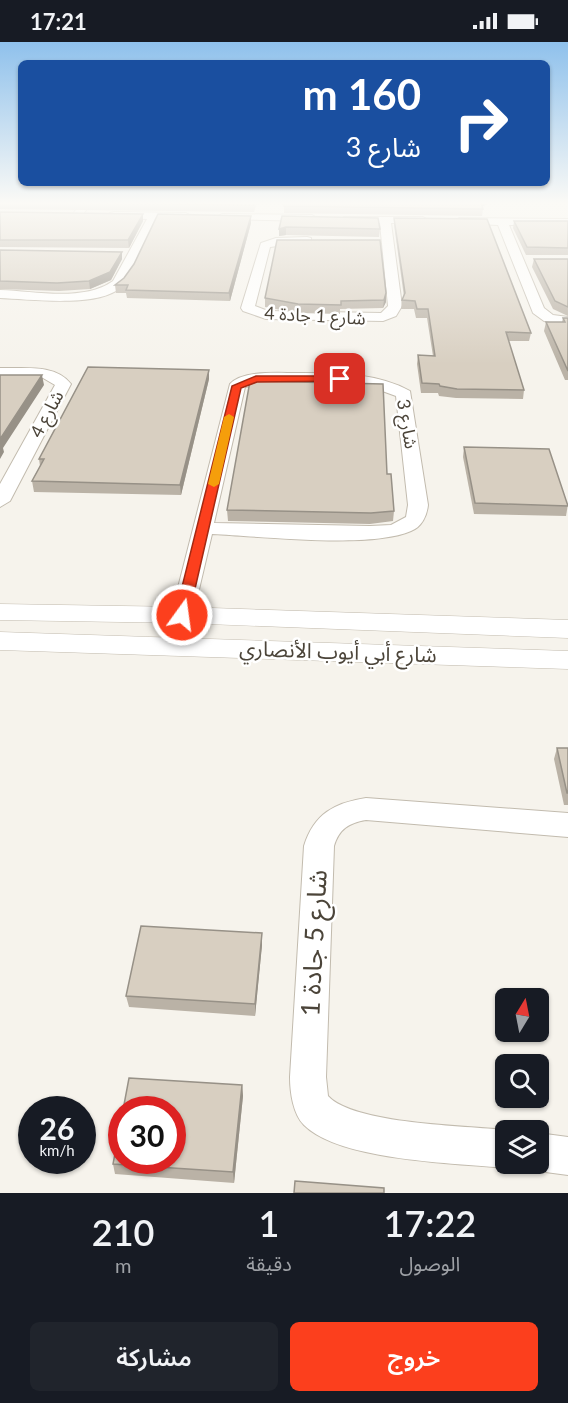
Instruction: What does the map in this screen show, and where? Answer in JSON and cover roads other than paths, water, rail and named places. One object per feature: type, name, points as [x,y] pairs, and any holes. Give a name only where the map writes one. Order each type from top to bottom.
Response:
[{"type":"street","points":[[0,294],[90,295],[106,292],[116,286],[127,257]]},
{"type":"street","name":"شارع 1 جادة 4","points":[[261,257],[248,308],[266,315],[364,319],[387,316],[394,309],[395,302],[384,257]]},
{"type":"street","points":[[522,257],[540,313],[549,318],[568,321]]},
{"type":"street","name":"شارع 4","points":[[0,373],[48,375],[59,379],[63,384],[0,501]]},
{"type":"street","name":"شارع 3","points":[[182,615],[203,528],[238,384],[264,379],[360,379],[388,384],[404,394],[418,505],[416,519],[404,528],[384,532],[203,528]]},
{"type":"street","name":"شارع أبي أيوب الأنصاري","points":[[0,612],[182,615],[568,629]]},
{"type":"street","points":[[421,624],[435,628],[445,641],[441,650],[428,654]]},
{"type":"street","points":[[504,628],[489,633],[487,645],[495,653],[514,658]]},
{"type":"street","name":"شارع أبي أيوب الأنصاري","points":[[0,641],[568,660]]},
{"type":"street","name":"شارع 5 جادة 1","points":[[495,1148],[360,1133],[326,1120],[315,1110],[309,1093],[308,1077],[319,846],[322,835],[333,819],[342,813],[366,809],[568,825]]},
{"type":"street","points":[[549,1153],[568,1156]]}]
